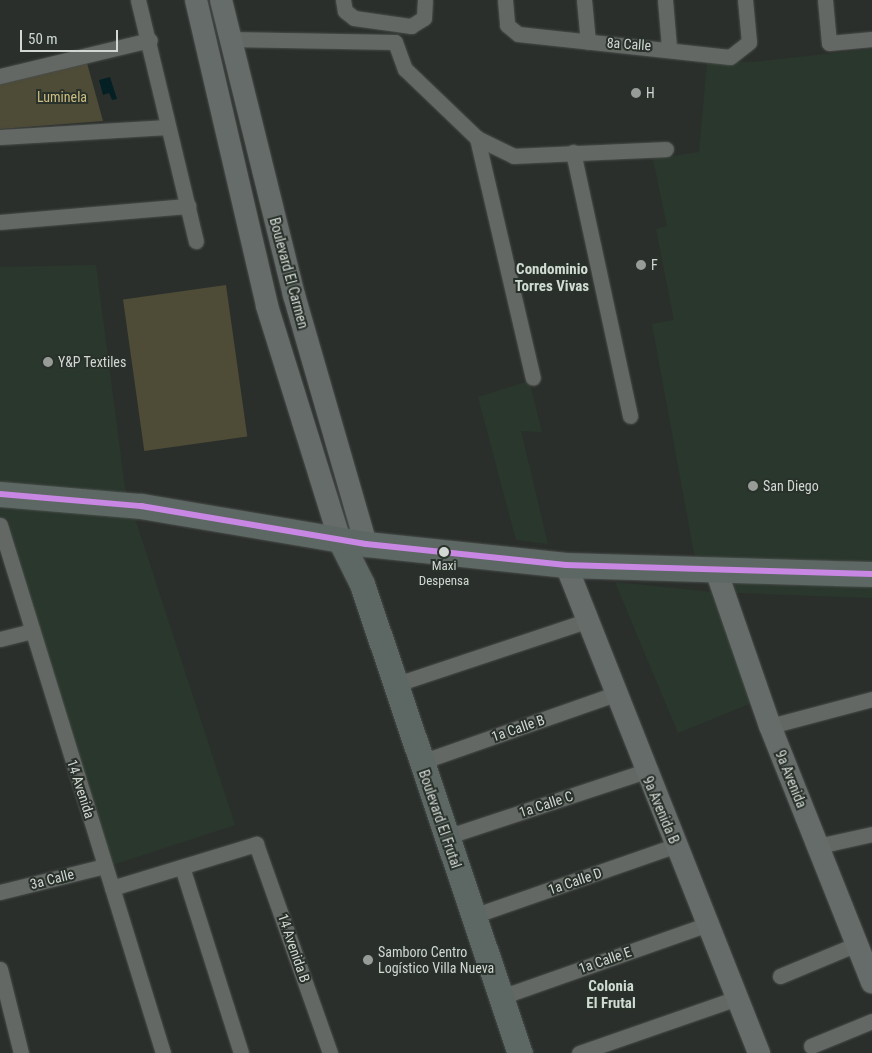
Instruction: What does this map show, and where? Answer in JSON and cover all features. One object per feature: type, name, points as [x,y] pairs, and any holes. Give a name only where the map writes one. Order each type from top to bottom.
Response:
[{"type":"main road","name":"Boulevard El Carmen","points":[[196,0],[267,306],[340,540]]},
{"type":"main road","name":"Boulevard El Carmen","points":[[221,0],[228,39],[294,295],[366,544]]},
{"type":"main road","points":[[0,494],[196,513],[366,544],[566,565],[717,573],[872,574]]},
{"type":"main road","name":"Boulevard El Frutal","points":[[340,540],[362,584],[394,685],[520,1053]]},
{"type":"main road","name":"Boulevard El Frutal","points":[[362,584],[366,544]]},
{"type":"main road","name":"9a Avenida B","points":[[566,565],[645,771],[759,1053]]},
{"type":"main road","name":"9a Avenida","points":[[717,573],[770,726],[866,963]]},
{"type":"street","points":[[138,0],[150,40],[168,127],[196,241]]},
{"type":"street","name":"8a Calle","points":[[505,0],[507,25],[518,34],[588,42],[670,47],[730,57],[749,42],[745,0]]},
{"type":"street","points":[[584,0],[588,42]]},
{"type":"street","points":[[665,0],[670,47]]},
{"type":"street","points":[[825,0],[829,43],[872,39]]},
{"type":"street","points":[[344,4],[354,18],[411,26],[422,22],[426,5]]},
{"type":"street","points":[[228,39],[395,42],[405,69],[477,138],[514,156],[666,149]]},
{"type":"street","points":[[0,76],[150,40]]},
{"type":"street","points":[[0,137],[168,127]]},
{"type":"street","points":[[477,138],[533,378]]},
{"type":"street","points":[[573,152],[630,416]]},
{"type":"street","points":[[0,222],[188,206]]},
{"type":"street","name":"14 Avenida","points":[[0,525],[31,631],[163,1053]]},
{"type":"street","points":[[394,685],[586,621]]},
{"type":"street","points":[[0,639],[31,631]]},
{"type":"street","name":"1a Calle B","points":[[421,762],[615,694]]},
{"type":"street","points":[[770,726],[872,700]]},
{"type":"street","name":"1a Calle C","points":[[446,837],[645,771]]},
{"type":"street","points":[[818,846],[872,834]]},
{"type":"street","name":"14 Avenida B","points":[[182,867],[256,844],[330,1053]]},
{"type":"street","name":"1a Calle D","points":[[473,916],[676,846]]},
{"type":"street","name":"3a Calle","points":[[0,892],[105,866]]},
{"type":"street","points":[[112,888],[182,867],[241,1053]]},
{"type":"street","name":"1a Calle E","points":[[501,997],[708,924]]},
{"type":"street","points":[[780,976],[866,963]]},
{"type":"street","points":[[0,969],[21,1053]]},
{"type":"street","points":[[579,1053],[737,998]]},
{"type":"street","points":[[811,1046],[872,1021]]},
{"type":"shaded area","points":[[872,49],[872,598],[712,592],[754,702],[678,733],[615,582],[711,592],[694,553],[652,324],[674,320],[656,229],[667,226],[653,159],[699,152],[707,62],[753,62]]},
{"type":"shaded area","points":[[96,265],[125,488],[235,825],[106,867],[8,519],[0,519],[0,267]]},
{"type":"shaded area","points":[[529,381],[542,432],[521,431],[548,544],[516,540],[478,397]]},
{"type":"green space","name":"Luminela","points":[[87,63],[103,121],[0,129],[0,84]]},
{"type":"green space","points":[[226,285],[247,437],[144,451],[123,299]]},
{"type":"water","points":[[110,77],[117,99],[112,100],[109,93],[103,95],[99,80]]},
{"type":"transit line","points":[[0,494],[141,506],[366,544],[566,565],[872,574]]},
{"type":"place","name":"H","points":[[636,93]]},
{"type":"place","name":"F","points":[[641,265]]},
{"type":"place","name":"Y&P Textiles","points":[[48,362]]},
{"type":"place","name":"San Diego","points":[[753,486]]},
{"type":"place","name":"Maxi Despensa","points":[[444,552]]},
{"type":"place","name":"Samboro Centro Logístico Villa Nueva","points":[[368,960]]},
{"type":"district","name":"Condominio Torres Vivas","points":[[552,278]]},
{"type":"district","name":"Colonia El Frutal","points":[[611,994]]}]
